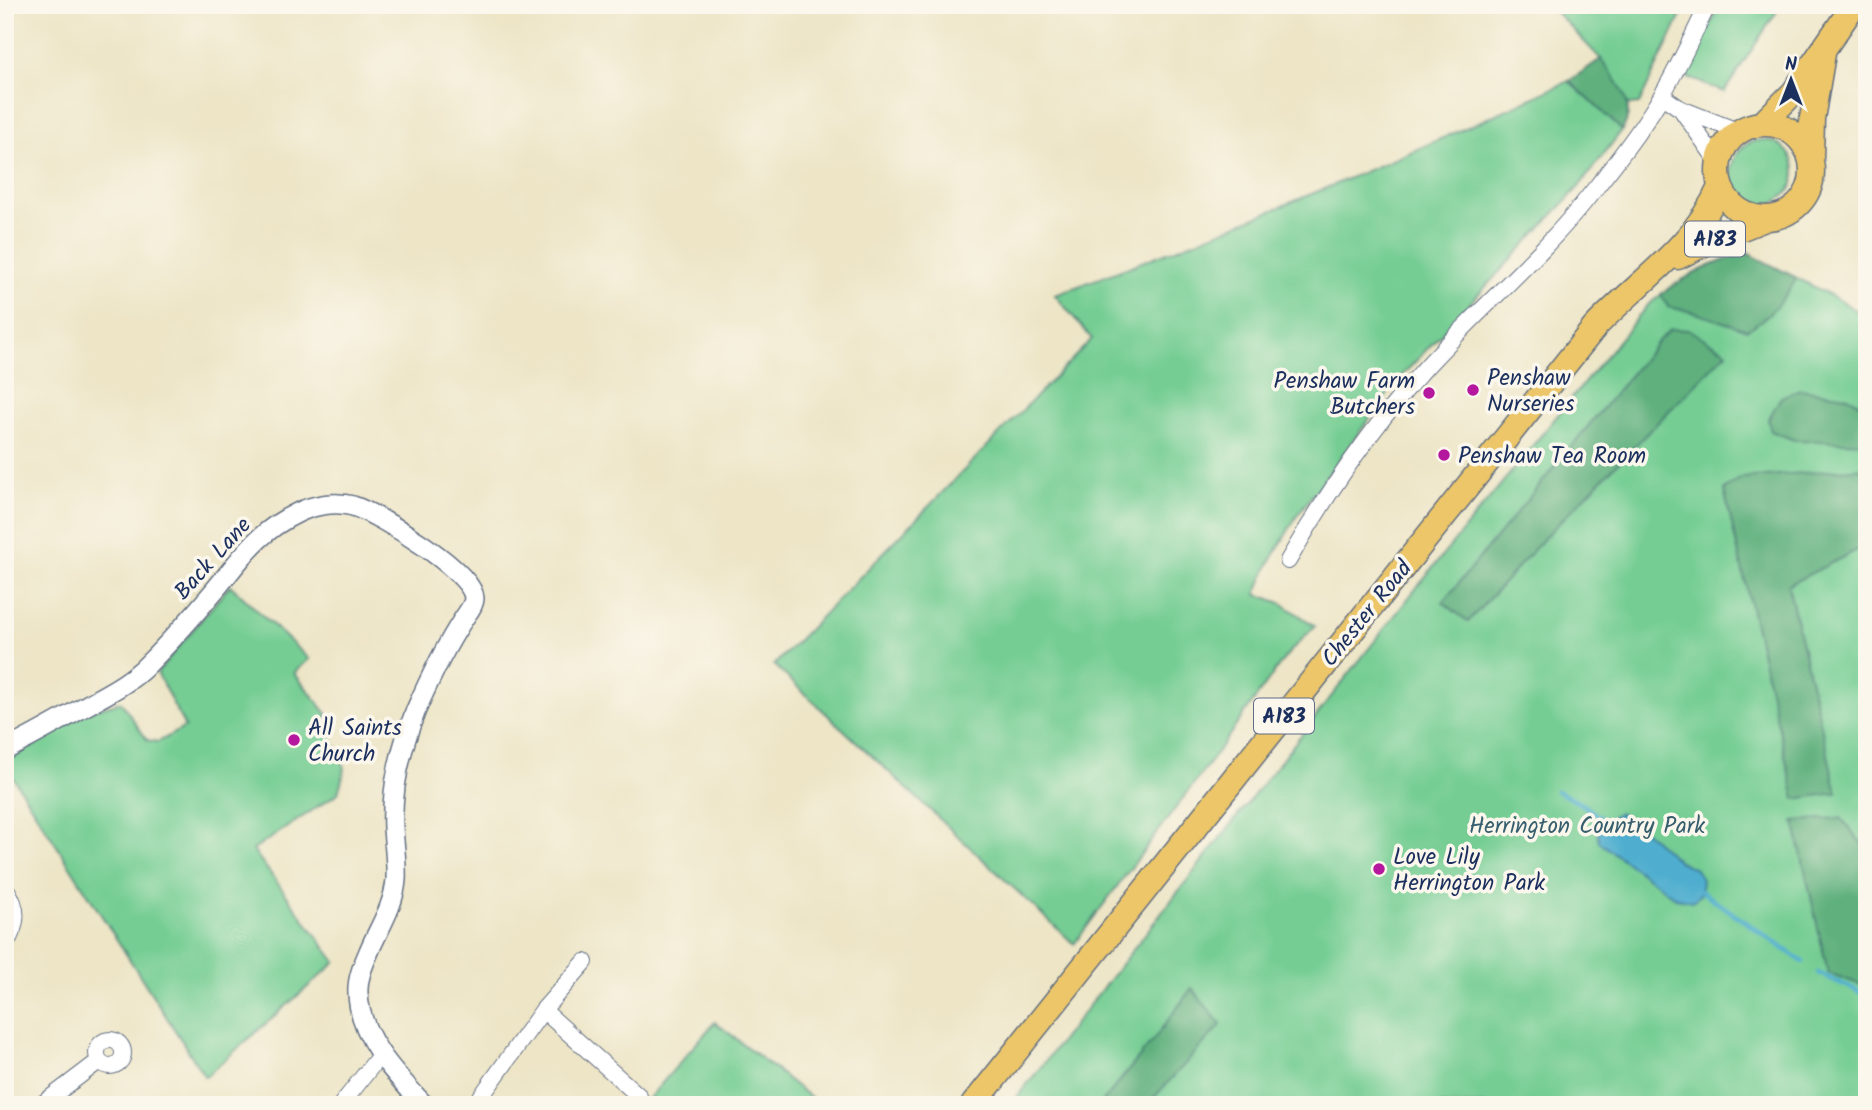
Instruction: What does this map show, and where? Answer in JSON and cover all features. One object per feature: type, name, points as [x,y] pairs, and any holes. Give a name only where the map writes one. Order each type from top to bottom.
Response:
[{"type":"main road","points":[[1824,50],[1812,119],[1812,181],[1801,201],[1789,212],[1767,218],[1756,218],[1735,208],[1720,187],[1718,162],[1724,146],[1737,131],[1763,123],[1794,92],[1853,5]]},
{"type":"main road","points":[[1763,123],[1788,129],[1803,142],[1811,159]]},
{"type":"main road","name":"Chester Road","points":[[973,1105],[1595,327],[1634,288],[1665,263],[1703,220],[1720,187]]},
{"type":"main road","name":"Chester Road","points":[[1665,263],[1767,218]]},
{"type":"street","points":[[1288,561],[1361,445],[1426,367],[1593,192],[1662,96],[1708,5]]},
{"type":"street","points":[[1662,96],[1681,109],[1737,131]]},
{"type":"street","points":[[1681,109],[1718,162]]},
{"type":"street","name":"Back Lane","points":[[5,750],[72,714],[146,667],[215,590],[248,547],[271,528],[296,513],[313,506],[352,506],[377,517],[434,552],[468,583],[474,597],[472,606],[446,645],[432,674],[405,739],[396,772],[393,796],[396,862],[393,900],[360,974],[358,993],[362,1017],[381,1054]]},
{"type":"street","points":[[5,887],[15,902],[15,929],[5,945]]},
{"type":"street","points":[[475,1105],[543,1010],[585,962]]},
{"type":"street","points":[[543,1010],[639,1096]]},
{"type":"street","points":[[341,1105],[381,1054],[424,1105]]},
{"type":"street","points":[[41,1105],[99,1061]]},
{"type":"green space","points":[[1549,5],[1686,5],[1639,104],[1629,105],[1601,59]]},
{"type":"green space","points":[[1720,5],[1781,5],[1724,92],[1684,76]]},
{"type":"green space","points":[[1601,59],[1619,84],[1627,102],[1627,120],[1622,130],[1569,81]]},
{"type":"green space","points":[[1569,81],[1622,130],[1578,188],[1400,378],[1296,517],[1268,566],[1256,594],[1281,603],[1315,626],[1286,656],[1074,944],[774,665],[1092,339],[1055,295],[1314,193]]},
{"type":"green space","points":[[1763,140],[1781,146],[1789,154],[1795,172],[1789,190],[1781,198],[1763,204],[1745,198],[1737,190],[1731,172],[1737,154],[1745,146]]},
{"type":"green space","name":"Herrington Country Park","points":[[1747,253],[1834,297],[1867,317],[1867,1105],[1011,1105],[1425,577],[1648,305],[1694,273]]},
{"type":"green space","points":[[1747,253],[1797,278],[1775,307],[1755,325],[1747,330],[1693,312],[1668,307],[1661,294],[1681,280],[1724,260]]},
{"type":"green space","points":[[1671,329],[1689,330],[1727,352],[1549,533],[1468,622],[1443,602],[1659,340]]},
{"type":"green space","points":[[1800,389],[1846,396],[1867,407],[1867,443],[1794,440],[1771,431],[1768,420],[1781,397]]},
{"type":"green space","points":[[1864,468],[1867,470],[1867,545],[1788,585],[1837,793],[1795,799],[1724,490],[1741,478]]},
{"type":"green space","points":[[230,585],[309,659],[294,673],[328,715],[324,719],[345,769],[338,793],[253,850],[336,962],[205,1077],[5,762],[88,711],[121,702],[147,740],[158,742],[185,727],[157,673]]},
{"type":"green space","points":[[1841,818],[1867,850],[1867,987],[1828,973],[1794,821]]},
{"type":"green space","points":[[1192,988],[1221,1025],[1147,1105],[1100,1105],[1151,1043]]},
{"type":"green space","points":[[715,1022],[820,1105],[643,1105]]},
{"type":"water","points":[[1619,813],[1636,823],[1678,861],[1696,869],[1702,880],[1700,895],[1693,901],[1676,898],[1599,842],[1598,824]]},
{"type":"waterway","points":[[1557,791],[1585,806],[1603,820]]},
{"type":"waterway","points":[[1701,891],[1803,962]]},
{"type":"waterway","points":[[1818,973],[1867,995]]},
{"type":"place","name":"Penshaw Nurseries","points":[[1473,390]]},
{"type":"place","name":"Penshaw Farm Butchers","points":[[1429,393]]},
{"type":"place","name":"Penshaw Tea Room","points":[[1444,455]]},
{"type":"place","name":"All Saints Church","points":[[294,740]]},
{"type":"place","name":"Love Lily Herrington Park","points":[[1379,869]]}]
